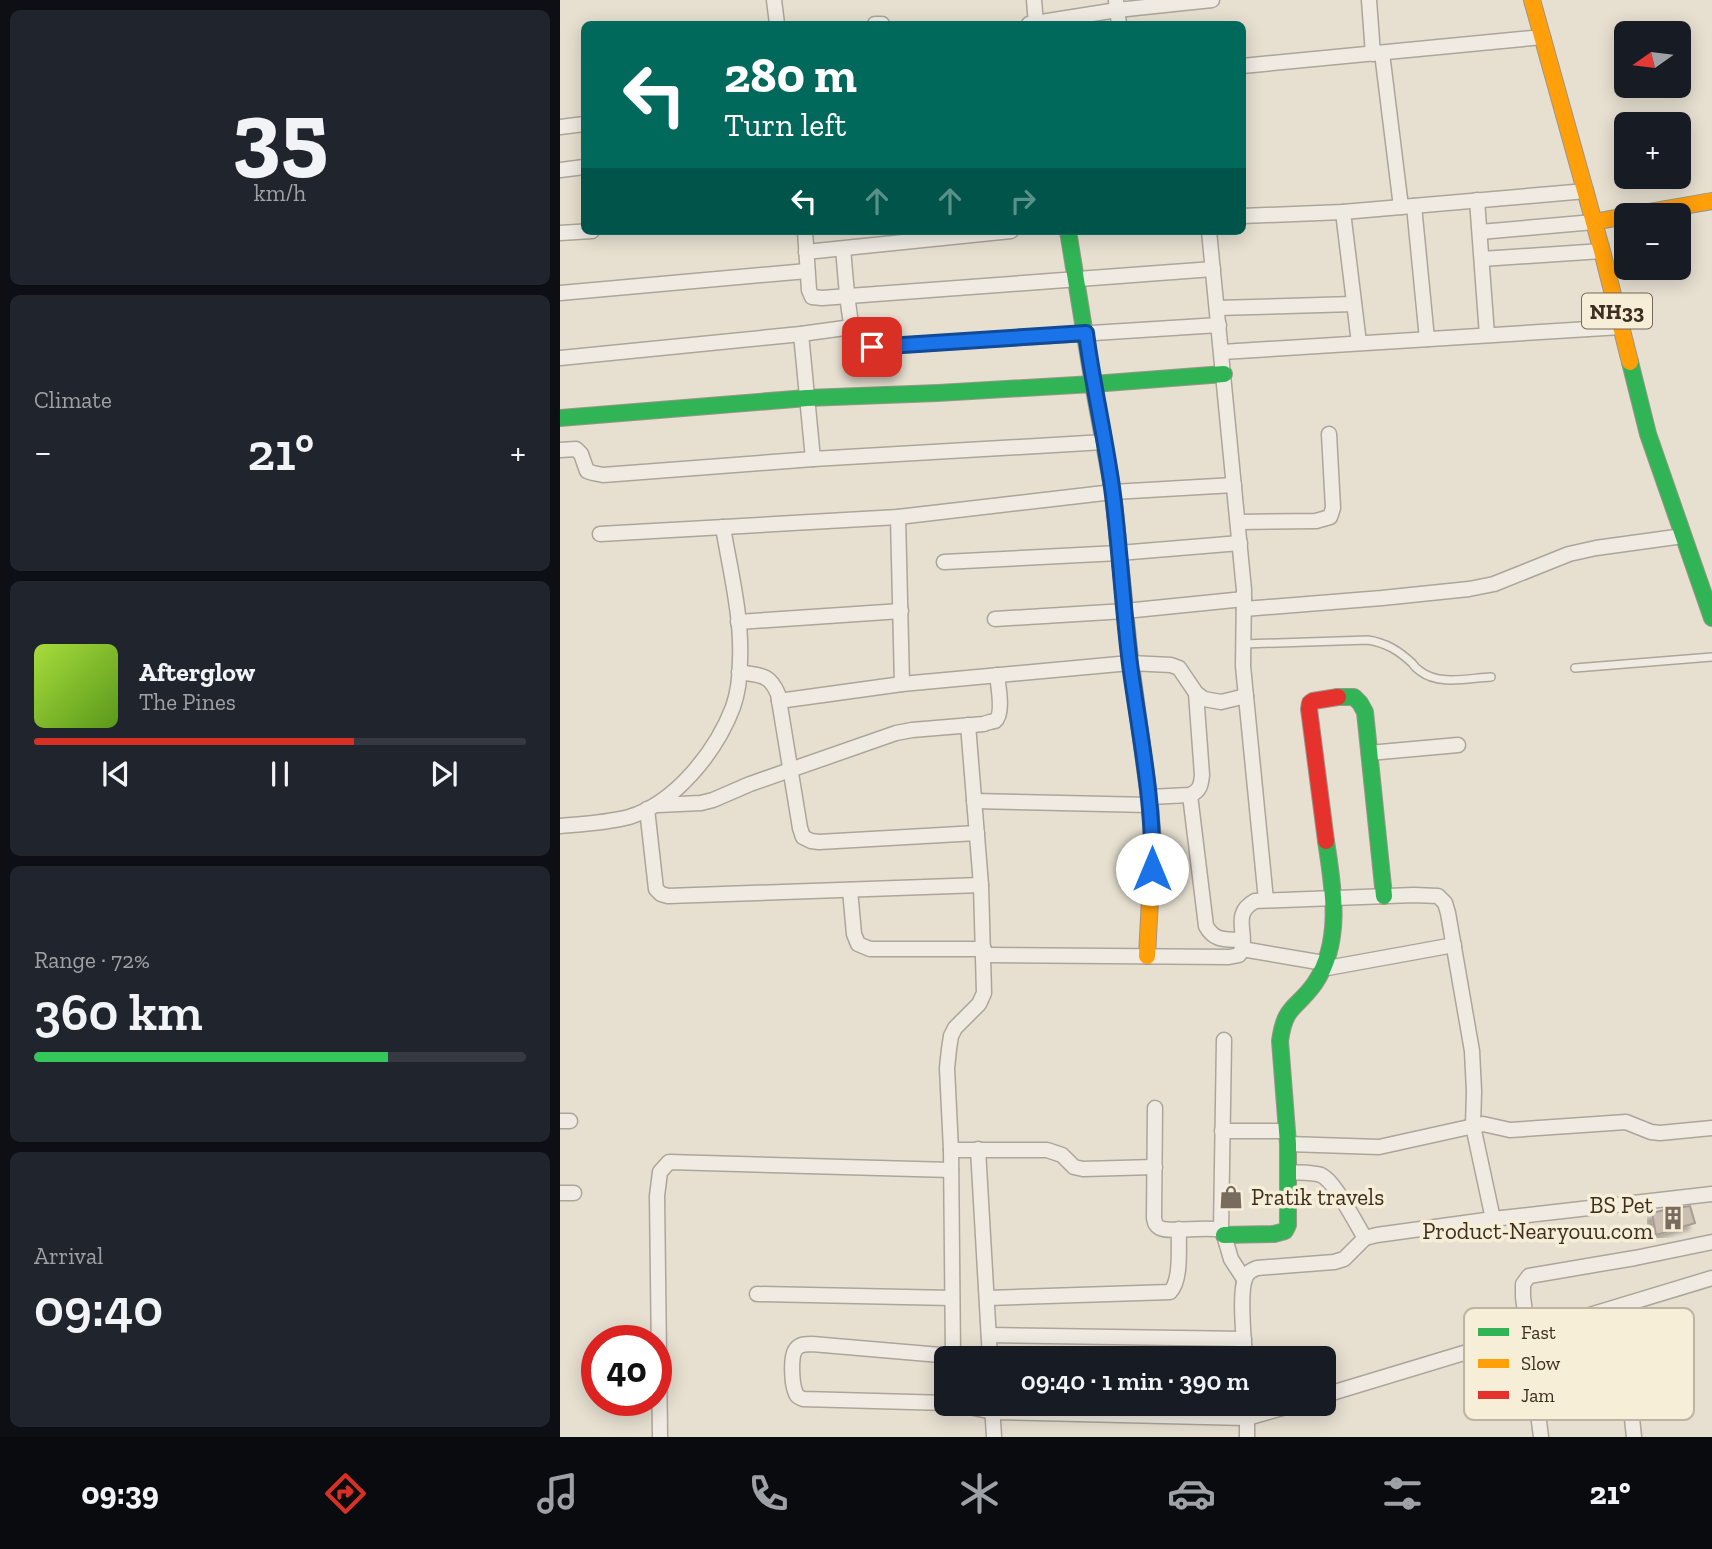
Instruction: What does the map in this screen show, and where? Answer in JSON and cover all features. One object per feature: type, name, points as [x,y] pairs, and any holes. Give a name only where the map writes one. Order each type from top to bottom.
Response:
[{"type":"main road","name":"NH33","points":[[1532,0],[1586,191],[1648,434],[1712,618]]},
{"type":"main road","points":[[1691,205],[1712,201]]},
{"type":"main road","points":[[1594,222],[1614,218]]},
{"type":"main road","points":[[1070,235],[1113,492],[1130,663],[1149,801],[1153,842],[1147,956]]},
{"type":"main road","points":[[560,418],[807,398],[938,393],[1224,374]]},
{"type":"main road","points":[[1222,1232],[1274,1234],[1285,1231],[1288,1225],[1288,1138],[1281,1026],[1286,1012],[1311,988],[1323,966],[1334,922],[1334,898],[1309,709],[1313,701],[1354,697],[1365,712],[1384,896]]},
{"type":"street","points":[[774,0],[777,21]]},
{"type":"street","points":[[1034,0],[1034,21]]},
{"type":"street","points":[[1053,21],[1212,0]]},
{"type":"street","points":[[1369,0],[1407,207],[1427,338]]},
{"type":"street","points":[[1246,66],[1544,37]]},
{"type":"street","points":[[560,127],[581,124]]},
{"type":"street","points":[[560,170],[581,167]]},
{"type":"street","points":[[1246,216],[1343,212],[1586,191]]},
{"type":"street","points":[[1477,200],[1487,335]]},
{"type":"street","points":[[1343,212],[1359,343]]},
{"type":"street","points":[[1479,232],[1594,222]]},
{"type":"street","points":[[560,233],[581,232]]},
{"type":"street","points":[[805,235],[809,290],[813,297],[822,298],[1213,269]]},
{"type":"street","points":[[806,252],[971,235]]},
{"type":"street","points":[[1209,235],[1240,543],[1246,696],[1266,900]]},
{"type":"street","points":[[843,248],[855,338],[861,344],[872,347],[1219,325]]},
{"type":"street","points":[[1482,259],[1602,251]]},
{"type":"street","points":[[560,293],[807,271]]},
{"type":"street","points":[[1217,308],[1354,304]]},
{"type":"street","points":[[560,358],[852,327]]},
{"type":"street","points":[[1222,352],[1621,327]]},
{"type":"street","points":[[801,334],[813,459]]},
{"type":"street","points":[[1238,522],[1316,521],[1330,517],[1334,508],[1329,434]]},
{"type":"street","points":[[560,450],[576,449],[581,454],[587,471],[603,475],[813,459],[1104,442]]},
{"type":"street","points":[[600,534],[898,516],[1113,492],[1234,485]]},
{"type":"street","points":[[898,516],[902,684]]},
{"type":"street","points":[[560,826],[598,823],[631,816],[652,807],[679,787],[718,738],[733,707],[740,658],[738,622],[723,527]]},
{"type":"street","points":[[995,619],[1469,589],[1494,584],[1569,554],[1684,536]]},
{"type":"street","points":[[944,562],[1119,553],[1240,543]]},
{"type":"street","points":[[738,622],[901,611]]},
{"type":"street","points":[[779,701],[902,684],[1130,663],[1180,668],[1196,693],[1212,702],[1246,696]]},
{"type":"street","points":[[739,672],[766,677],[774,683],[803,837],[820,842],[977,833]]},
{"type":"street","points":[[652,807],[713,800],[790,769],[896,733],[994,721],[999,715],[1000,707],[997,675]]},
{"type":"street","points":[[974,801],[1149,801],[1196,793],[1201,786],[1202,775],[1196,693]]},
{"type":"street","points":[[953,1346],[951,1150],[947,1068],[951,1036],[955,1028],[979,1004],[984,993],[981,885],[968,725]]},
{"type":"street","points":[[1369,752],[1458,745]]},
{"type":"street","points":[[1190,795],[1206,926],[1211,934],[1323,966],[1454,946]]},
{"type":"street","points":[[652,807],[654,878],[656,889],[668,896],[981,885]]},
{"type":"street","points":[[850,890],[854,934],[858,944],[870,949],[1229,957],[1239,955],[1242,944],[1242,912],[1255,901],[1438,896],[1445,903],[1448,913],[1472,1051],[1473,1126],[1493,1219]]},
{"type":"street","points":[[1224,1040],[1222,1232],[1228,1252],[1244,1279],[1244,1346]]},
{"type":"street","points":[[1155,1108],[1156,1224],[1160,1228],[1213,1228],[1222,1232]]},
{"type":"street","points":[[1222,1131],[1380,1147],[1483,1124],[1510,1130],[1626,1122],[1660,1133],[1712,1128]]},
{"type":"street","points":[[978,1149],[989,1346]]},
{"type":"street","points":[[951,1150],[1047,1150],[1062,1156],[1074,1167],[1083,1169],[1155,1167]]},
{"type":"street","points":[[660,1437],[657,1196],[660,1172],[668,1162],[951,1170]]},
{"type":"street","points":[[1288,1172],[1325,1177],[1365,1238]]},
{"type":"street","points":[[1244,1279],[1249,1272],[1257,1268],[1345,1259],[1365,1238],[1493,1219],[1712,1194]]},
{"type":"street","points":[[988,1298],[1170,1292],[1175,1287],[1177,1278],[1179,1229]]},
{"type":"street","points":[[1524,1308],[1522,1284],[1529,1276],[1712,1242]]},
{"type":"street","points":[[1617,1308],[1712,1278]]},
{"type":"street","points":[[757,1294],[952,1298]]},
{"type":"street","points":[[989,1335],[1244,1339]]},
{"type":"street","points":[[934,1355],[804,1344],[797,1348],[792,1357],[794,1388],[797,1396],[803,1399],[934,1403]]},
{"type":"street","points":[[1336,1392],[1464,1354]]},
{"type":"street","points":[[992,1416],[993,1437]]},
{"type":"street","points":[[1247,1416],[1247,1437]]},
{"type":"lane","points":[[1243,644],[1368,640],[1394,648],[1420,672],[1432,677],[1445,680],[1491,677]]},
{"type":"lane","points":[[1575,668],[1712,657]]},
{"type":"building","name":"BS Pet Product-Nearyouu.com","points":[[1690,1206],[1695,1223],[1656,1235],[1652,1213]]},
{"type":"traffic: fast","points":[[1069,235],[1113,492],[1129,650]]},
{"type":"traffic: fast","points":[[1630,362],[1648,434],[1712,618]]},
{"type":"traffic: fast","points":[[560,418],[807,398],[938,393],[1224,374]]},
{"type":"traffic: fast","points":[[1338,697],[1354,697],[1365,712],[1384,896]]},
{"type":"traffic: fast","points":[[1224,1235],[1274,1234],[1285,1231],[1288,1225],[1288,1144],[1280,1041],[1285,1020],[1315,983],[1330,950],[1334,914],[1326,841]]},
{"type":"traffic: slow","points":[[1532,0],[1630,362]]},
{"type":"traffic: slow","points":[[1691,205],[1712,201]]},
{"type":"traffic: slow","points":[[1594,222],[1614,218]]},
{"type":"traffic: slow","points":[[1129,650],[1153,842],[1147,956]]},
{"type":"traffic: jam","points":[[1326,841],[1309,709],[1313,701],[1338,697]]},
{"type":"place","name":"Pratik travels","points":[[1231,1197]]},
{"type":"place","name":"BS Pet Product-Nearyouu.com","points":[[1673,1218]]},
{"type":"route","points":[[872,347],[1086,333],[1113,492],[1130,663],[1150,805],[1152,869]]}]
